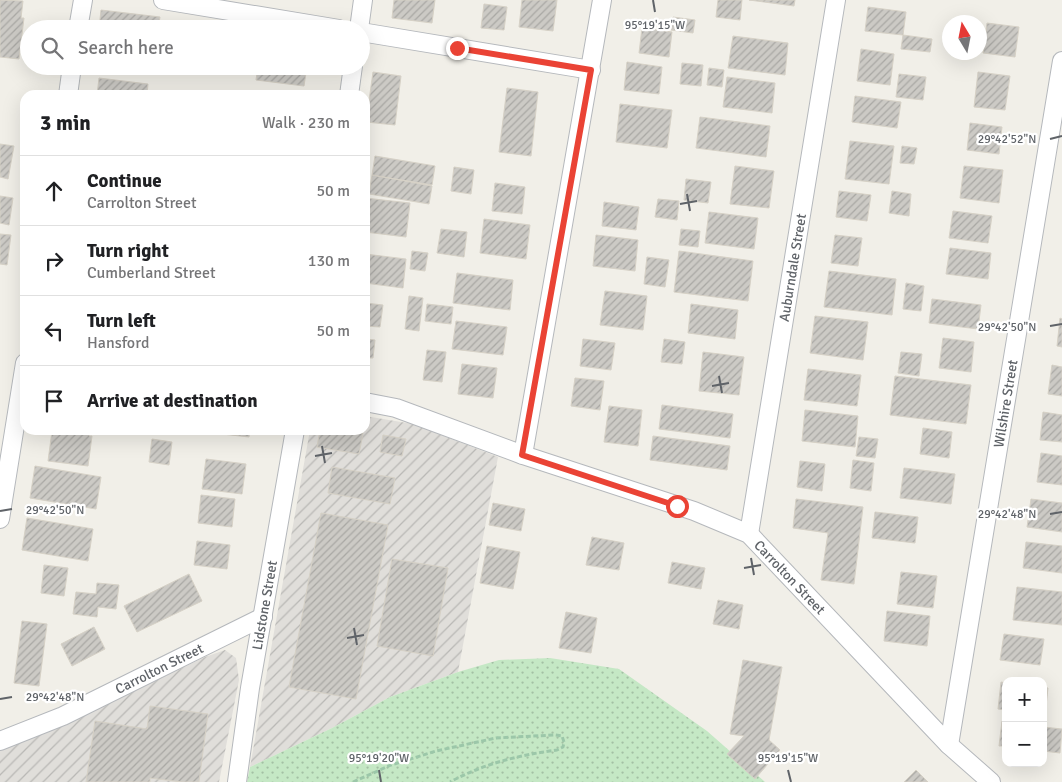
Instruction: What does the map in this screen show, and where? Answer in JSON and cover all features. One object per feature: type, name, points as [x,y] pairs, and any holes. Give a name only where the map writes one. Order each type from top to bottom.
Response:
[{"type":"street","points":[[80,20],[83,0]]},
{"type":"street","points":[[163,0],[284,20]]},
{"type":"street","points":[[361,20],[364,0]]},
{"type":"street","points":[[522,455],[602,0]]},
{"type":"street","name":"Auburndale Street","points":[[748,534],[836,0]]},
{"type":"street","points":[[370,33],[591,70]]},
{"type":"street","name":"Wilshire Street","points":[[949,745],[1062,61]]},
{"type":"street","points":[[69,90],[71,75]]},
{"type":"street","points":[[350,90],[352,75]]},
{"type":"street","points":[[0,519],[20,394]]},
{"type":"street","name":"Carrolton Street","points":[[370,403],[396,408],[522,455],[694,511],[748,534],[949,745],[991,782]]},
{"type":"street","name":"Lidstone Street","points":[[237,782],[250,688],[294,435]]},
{"type":"street","name":"Carrolton Street","points":[[0,741],[62,716],[263,617]]},
{"type":"path","points":[[353,782],[391,765],[436,751],[496,738],[562,736],[563,747],[557,750],[496,762],[464,774],[450,782]]},
{"type":"shaded area","points":[[370,417],[413,424],[498,457],[458,672],[390,697],[332,728],[250,767],[309,435],[370,435]]},
{"type":"shaded area","points":[[225,650],[236,658],[239,680],[219,782],[0,782],[0,750],[52,730],[205,657]]},
{"type":"green space","points":[[550,658],[619,669],[707,731],[765,782],[247,782],[250,767],[332,728],[390,697],[458,672],[499,660]]},
{"type":"building","points":[[0,0],[23,1],[21,18],[24,18],[24,20],[20,20],[19,59],[0,57]]},
{"type":"building","points":[[394,0],[435,0],[432,23],[392,18]]},
{"type":"building","points":[[522,0],[557,0],[553,31],[519,27]]},
{"type":"building","points":[[718,0],[742,0],[740,20],[716,17]]},
{"type":"building","points":[[749,0],[795,0],[794,6]]},
{"type":"building","points":[[484,4],[507,7],[504,30],[481,28]]},
{"type":"building","points":[[868,7],[906,12],[903,35],[865,31]]},
{"type":"building","points":[[101,10],[160,17],[160,20],[100,20]]},
{"type":"building","points":[[673,17],[695,20],[693,33],[671,30]]},
{"type":"building","points":[[987,23],[1019,27],[1015,57],[987,54]]},
{"type":"building","points":[[642,28],[672,32],[669,57],[639,53]]},
{"type":"building","points":[[903,35],[932,39],[930,52],[901,49]]},
{"type":"building","points":[[733,36],[788,43],[785,75],[728,68]]},
{"type":"building","points":[[861,49],[894,54],[890,85],[857,81]]},
{"type":"building","points":[[627,62],[662,67],[659,94],[624,90]]},
{"type":"building","points":[[682,63],[703,65],[701,86],[680,84]]},
{"type":"building","points":[[709,68],[724,70],[722,87],[707,85]]},
{"type":"building","points":[[373,72],[401,76],[395,125],[370,122],[370,93]]},
{"type":"building","points":[[978,72],[1010,76],[1005,110],[974,107]]},
{"type":"building","points":[[899,74],[926,77],[923,100],[896,97]]},
{"type":"building","points":[[257,75],[306,75],[304,86],[256,80]]},
{"type":"building","points":[[727,77],[775,83],[772,113],[723,107]]},
{"type":"building","points":[[99,78],[148,84],[147,90],[98,90]]},
{"type":"building","points":[[507,88],[538,92],[531,156],[499,152]]},
{"type":"building","points":[[855,96],[901,102],[897,128],[852,122]]},
{"type":"building","points":[[620,104],[672,110],[667,148],[616,142]]},
{"type":"building","points":[[700,117],[770,126],[766,157],[696,148]]},
{"type":"building","points":[[970,123],[1002,127],[999,154],[967,150]]},
{"type":"building","points":[[850,141],[894,146],[889,184],[845,179]]},
{"type":"building","points":[[0,144],[14,146],[8,179],[0,177]]},
{"type":"building","points":[[902,146],[917,148],[914,164],[900,163]]},
{"type":"building","points":[[375,156],[435,166],[432,185],[372,175]]},
{"type":"building","points":[[735,166],[774,171],[769,208],[730,204]]},
{"type":"building","points":[[964,166],[1003,170],[999,203],[960,198]]},
{"type":"building","points":[[454,167],[474,170],[471,194],[451,191]]},
{"type":"building","points":[[372,175],[432,186],[429,204],[370,194]]},
{"type":"building","points":[[686,179],[711,182],[708,203],[684,200]]},
{"type":"building","points":[[495,183],[525,187],[522,214],[492,211]]},
{"type":"building","points":[[839,191],[871,195],[867,221],[836,217]]},
{"type":"building","points":[[892,191],[911,194],[909,216],[889,213]]},
{"type":"building","points":[[0,196],[13,198],[9,225],[0,223]]},
{"type":"building","points":[[370,199],[410,203],[406,237],[370,233]]},
{"type":"building","points":[[658,199],[679,201],[677,220],[655,217]]},
{"type":"building","points":[[604,202],[639,207],[636,230],[602,226]]},
{"type":"building","points":[[953,211],[992,216],[988,243],[949,238]]},
{"type":"building","points":[[709,212],[758,218],[754,249],[705,243]]},
{"type":"building","points":[[484,219],[530,225],[526,259],[480,253]]},
{"type":"building","points":[[441,229],[467,232],[464,257],[437,253]]},
{"type":"building","points":[[681,229],[700,231],[698,247],[679,245]]},
{"type":"building","points":[[0,234],[11,235],[7,265],[0,264]]},
{"type":"building","points":[[596,235],[638,240],[635,271],[593,266]]},
{"type":"building","points":[[835,235],[862,238],[858,266],[831,263]]},
{"type":"building","points":[[950,248],[991,253],[988,279],[946,274]]},
{"type":"building","points":[[412,251],[428,253],[425,271],[410,269]]},
{"type":"building","points":[[679,251],[753,261],[748,301],[674,292]]},
{"type":"building","points":[[370,255],[406,259],[403,288],[370,284]]},
{"type":"building","points":[[647,257],[669,260],[665,287],[644,284]]},
{"type":"building","points":[[829,271],[896,279],[892,315],[824,307]]},
{"type":"building","points":[[457,273],[513,280],[510,310],[453,303]]},
{"type":"building","points":[[906,283],[924,286],[921,311],[903,309]]},
{"type":"building","points":[[605,291],[647,296],[643,330],[600,325]]},
{"type":"building","points":[[409,296],[423,298],[419,331],[405,329]]},
{"type":"building","points":[[932,299],[981,305],[978,329],[929,323]]},
{"type":"building","points":[[370,304],[383,305],[380,327],[370,326]]},
{"type":"building","points":[[427,304],[453,307],[451,324],[425,321]]},
{"type":"building","points":[[691,304],[738,310],[735,339],[688,333]]},
{"type":"building","points":[[815,316],[868,322],[863,360],[810,353]]},
{"type":"building","points":[[1060,318],[1062,319],[1062,347],[1057,346]]},
{"type":"building","points":[[456,321],[507,327],[503,355],[452,349]]},
{"type":"building","points":[[943,338],[974,342],[971,372],[939,368]]},
{"type":"building","points":[[583,339],[615,343],[611,370],[580,366]]},
{"type":"building","points":[[664,339],[685,342],[682,364],[661,362]]},
{"type":"building","points":[[370,340],[375,340],[373,358],[370,358]]},
{"type":"building","points":[[427,350],[446,352],[442,382],[423,380]]},
{"type":"building","points":[[703,352],[744,357],[739,395],[699,391]]},
{"type":"building","points":[[901,352],[922,354],[919,376],[898,373]]},
{"type":"building","points":[[462,364],[497,368],[493,398],[458,394]]},
{"type":"building","points":[[1052,365],[1062,367],[1062,396],[1048,394]]},
{"type":"building","points":[[808,369],[861,375],[857,406],[804,400]]},
{"type":"building","points":[[895,376],[971,385],[966,424],[890,415]]},
{"type":"building","points":[[575,378],[604,381],[600,410],[571,406]]},
{"type":"building","points":[[662,405],[733,414],[730,438],[659,429]]},
{"type":"building","points":[[609,406],[642,410],[638,446],[604,442]]},
{"type":"building","points":[[805,410],[858,416],[855,447],[802,441]]},
{"type":"building","points":[[1043,412],[1062,415],[1062,442],[1040,440]]},
{"type":"building","points":[[923,428],[952,432],[949,458],[920,454]]},
{"type":"building","points":[[51,435],[92,436],[88,466],[48,461]]},
{"type":"building","points":[[231,435],[249,435],[249,437]]},
{"type":"building","points":[[319,435],[363,435],[359,454],[317,447]]},
{"type":"building","points":[[383,435],[406,439],[402,456],[380,452]]},
{"type":"building","points":[[653,436],[730,446],[727,470],[650,460]]},
{"type":"building","points":[[859,437],[878,439],[875,458],[856,456]]},
{"type":"building","points":[[152,439],[172,442],[169,465],[149,462]]},
{"type":"building","points":[[1041,453],[1062,456],[1062,485],[1037,482]]},
{"type":"building","points":[[206,459],[246,464],[242,494],[202,489]]},
{"type":"building","points":[[853,460],[874,463],[871,491],[850,488]]},
{"type":"building","points":[[800,461],[825,464],[822,491],[797,487]]},
{"type":"building","points":[[35,466],[101,477],[96,509],[30,498]]},
{"type":"building","points":[[332,467],[395,478],[390,504],[328,493]]},
{"type":"building","points":[[904,468],[955,474],[951,504],[900,498]]},
{"type":"building","points":[[201,495],[235,499],[232,527],[198,523]]},
{"type":"building","points":[[796,499],[863,507],[854,584],[821,580],[828,533],[793,528]]},
{"type":"building","points":[[1031,499],[1062,503],[1062,532],[1027,527]]},
{"type":"building","points":[[493,503],[525,509],[521,531],[489,525]]},
{"type":"building","points":[[875,512],[918,517],[915,543],[872,538]]},
{"type":"building","points":[[321,513],[388,525],[356,699],[289,687]]},
{"type":"building","points":[[27,518],[93,529],[88,561],[22,550]]},
{"type":"building","points":[[592,537],[624,543],[619,570],[586,565]]},
{"type":"building","points":[[197,541],[230,545],[227,569],[194,565]]},
{"type":"building","points":[[1026,542],[1062,546],[1062,573],[1023,568]]},
{"type":"building","points":[[487,546],[520,552],[513,589],[480,583]]},
{"type":"building","points":[[392,559],[448,568],[433,656],[377,646]]},
{"type":"building","points":[[672,562],[705,568],[701,589],[668,583]]},
{"type":"building","points":[[44,565],[68,568],[64,596],[41,593]]},
{"type":"building","points":[[901,572],[937,576],[933,608],[897,604]]},
{"type":"building","points":[[189,574],[202,601],[137,632],[124,606]]},
{"type":"building","points":[[97,583],[119,585],[116,609],[98,607],[97,617],[73,614],[76,592],[96,594]]},
{"type":"building","points":[[1017,587],[1062,592],[1062,625],[1013,620]]},
{"type":"building","points":[[718,600],[743,605],[739,629],[713,624]]},
{"type":"building","points":[[887,611],[930,616],[927,646],[884,641]]},
{"type":"building","points":[[566,612],[597,618],[591,653],[559,648]]},
{"type":"building","points":[[22,621],[47,624],[39,686],[14,683]]},
{"type":"building","points":[[94,627],[105,649],[72,666],[61,644]]},
{"type":"building","points":[[1004,634],[1044,639],[1040,665],[1000,660]]},
{"type":"building","points":[[743,660],[782,667],[769,740],[780,750],[755,779],[727,754],[744,736],[730,734]]},
{"type":"building","points":[[1001,682],[1002,710],[998,709]]},
{"type":"building","points":[[150,706],[208,714],[199,782],[150,778],[150,782],[86,782],[95,721],[147,729]]},
{"type":"building","points":[[1002,721],[1002,746],[999,746]]},
{"type":"building","points":[[1047,727],[1062,729],[1060,753],[1047,751]]},
{"type":"building","points":[[916,770],[928,782],[904,782]]},
{"type":"route","points":[[457,48],[591,70],[522,455],[677,506]]}]
